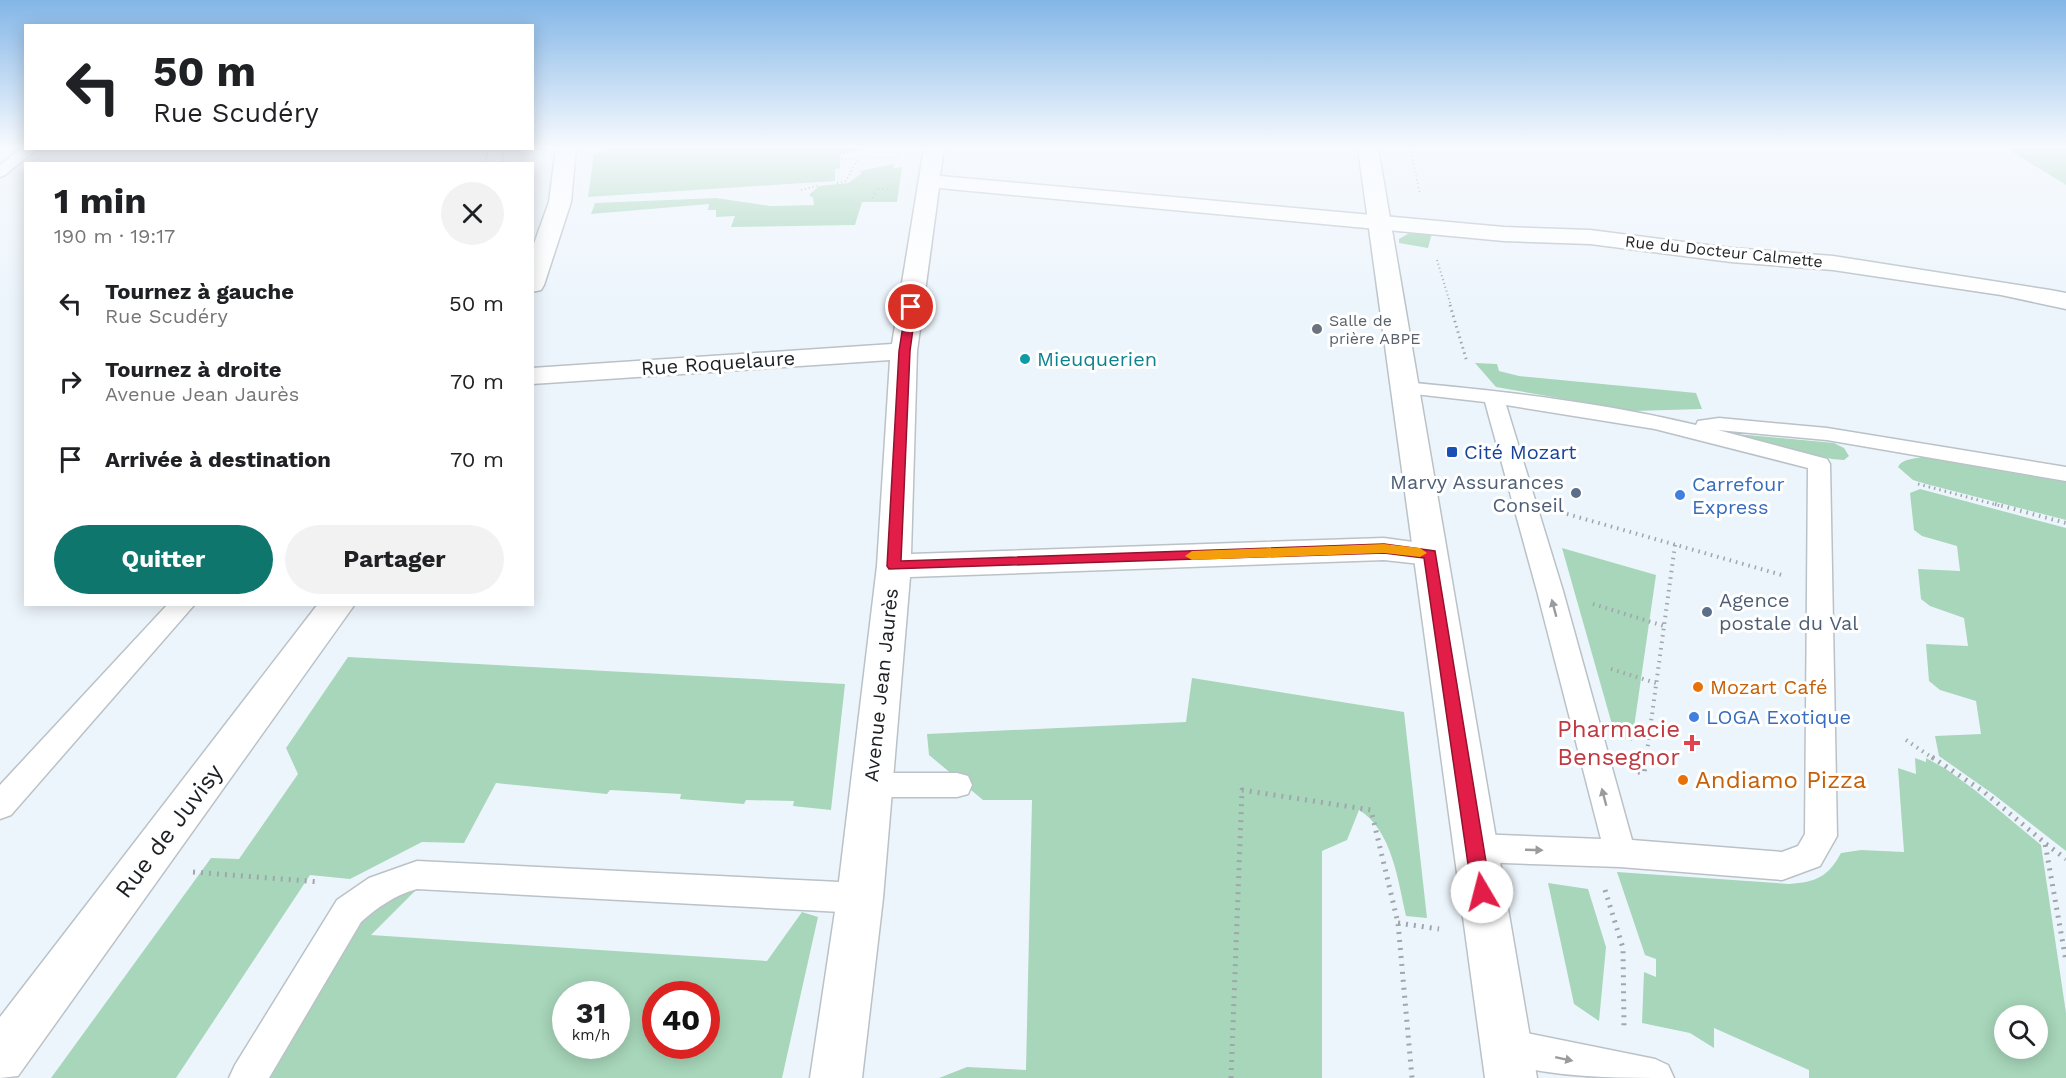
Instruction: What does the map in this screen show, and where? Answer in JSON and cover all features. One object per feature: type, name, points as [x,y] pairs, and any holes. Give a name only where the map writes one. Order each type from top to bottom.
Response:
[{"type":"street","points":[[534,279],[560,198]]},
{"type":"street","name":"Avenue Jean Jaurès","points":[[836,1078],[860,898],[894,566],[904,351],[918,198]]},
{"type":"street","name":"Rue du Docteur Calmette","points":[[1199,198],[1439,228],[1634,241],[1680,249],[1817,261],[1993,286],[2066,301]]},
{"type":"street","points":[[1376,198],[1383,256],[1508,1063]]},
{"type":"street","name":"Rue Roquelaure","points":[[534,376],[904,351]]},
{"type":"street","points":[[894,566],[1384,549],[1430,554]]},
{"type":"street","name":"Rue de Juvisy","points":[[0,1058],[337,606]]},
{"type":"lane","points":[[1404,388],[1493,396],[1575,408],[1689,430],[1819,464],[1821,836],[1809,856],[1782,866],[1606,853],[1475,848]]},
{"type":"lane","points":[[1493,396],[1550,591],[1595,763],[1606,853]]},
{"type":"lane","points":[[1689,430],[1719,424],[1827,434],[2066,474]]},
{"type":"lane","points":[[0,807],[181,606]]},
{"type":"lane","points":[[872,785],[957,785]]},
{"type":"lane","points":[[248,1078],[349,911],[382,887],[398,879],[417,876],[860,898]]},
{"type":"lane","points":[[1508,1063],[1642,1075]]},
{"type":"path","points":[[1421,198],[1426,211],[1437,219],[1439,228],[1436,258],[1473,383],[1493,396]]},
{"type":"path","points":[[1917,484],[2066,523]]},
{"type":"path","points":[[1525,502],[1820,585]]},
{"type":"path","points":[[1595,763],[1644,773],[1675,544]]},
{"type":"path","points":[[1550,591],[1664,626]]},
{"type":"path","points":[[1906,740],[1984,792],[2066,858]]},
{"type":"path","points":[[1231,1078],[1242,790],[1371,810],[1398,923],[1412,1078]]},
{"type":"path","points":[[2045,843],[2066,961]]},
{"type":"path","points":[[1606,853],[1623,948],[1624,1043],[1642,1075]]},
{"type":"path","points":[[142,868],[382,887]]},
{"type":"green space","points":[[709,198],[771,206],[814,205],[813,198],[898,198],[897,202],[862,202],[855,225],[731,227],[735,216],[716,217],[716,210],[708,210],[709,204],[591,214],[595,203]]},
{"type":"green space","points":[[1411,232],[1432,233],[1428,248],[1399,243],[1399,239]]},
{"type":"green space","points":[[1475,363],[1497,364],[1499,371],[1519,376],[1696,393],[1702,409],[1633,411],[1496,387]]},
{"type":"green space","points":[[1736,434],[1834,443],[1844,448],[1849,456],[1844,460],[1832,459],[1736,436]]},
{"type":"green space","points":[[1922,457],[2066,482],[2066,520],[1913,480],[1898,467],[1905,461]]},
{"type":"green space","points":[[1920,489],[2066,528],[2066,851],[1993,794],[1939,756],[1935,736],[1981,734],[1976,701],[1940,690],[1929,681],[1926,644],[1968,646],[1964,618],[1930,606],[1921,599],[1918,569],[1960,571],[1957,546],[1922,536],[1914,530],[1910,493]]},
{"type":"green space","points":[[1562,548],[1656,575],[1632,741],[1615,735]]},
{"type":"green space","points":[[348,657],[845,684],[831,810],[793,806],[794,801],[746,800],[744,804],[680,799],[681,794],[610,790],[607,794],[496,783],[464,843],[422,842],[350,879],[310,875],[176,1078],[51,1078],[211,858],[239,859],[298,774],[286,748]]},
{"type":"green space","points":[[1192,678],[1404,712],[1427,918],[1406,916],[1392,857],[1386,843],[1370,819],[1359,810],[1347,840],[1322,851],[1322,1078],[939,1078],[967,1067],[1026,1070],[1032,800],[983,800],[929,755],[927,734],[1186,722]]},
{"type":"green space","points":[[1915,758],[1926,762],[1926,758],[1946,769],[1976,791],[2041,845],[2066,1013],[2066,1078],[1809,1078],[1809,1070],[1714,1028],[1714,1048],[1690,1033],[1642,1023],[1644,972],[1656,977],[1656,959],[1645,955],[1617,872],[1789,884],[1807,882],[1820,877],[1831,868],[1841,853],[1861,850],[1904,852],[1898,768],[1916,774]]},
{"type":"green space","points":[[1548,883],[1588,889],[1606,947],[1599,1021],[1574,1004]]},
{"type":"green space","points":[[403,888],[418,888],[371,935],[767,961],[802,912],[818,917],[782,1078],[266,1078],[368,906]]},
{"type":"slow traffic","points":[[1192,556],[1384,549],[1420,553]]},
{"type":"place","name":"Salle de prière ABPE","points":[[1317,329]]},
{"type":"place","name":"Mieuquerien","points":[[1025,359]]},
{"type":"place","name":"Cité Mozart","points":[[1452,452]]},
{"type":"place","name":"Marvy Assurances Conseil","points":[[1576,493]]},
{"type":"place","name":"Carrefour Express","points":[[1680,495]]},
{"type":"place","name":"Agence postale du Val","points":[[1707,612]]},
{"type":"place","name":"Mozart Café","points":[[1698,687]]},
{"type":"place","name":"LOGA Exotique","points":[[1694,717]]},
{"type":"place","name":"Pharmacie Bensegnor","points":[[1692,743]]},
{"type":"place","name":"Andiamo Pizza","points":[[1683,780]]},
{"type":"route","points":[[911,307],[904,351],[894,566],[1384,549],[1430,554],[1482,892]]}]
